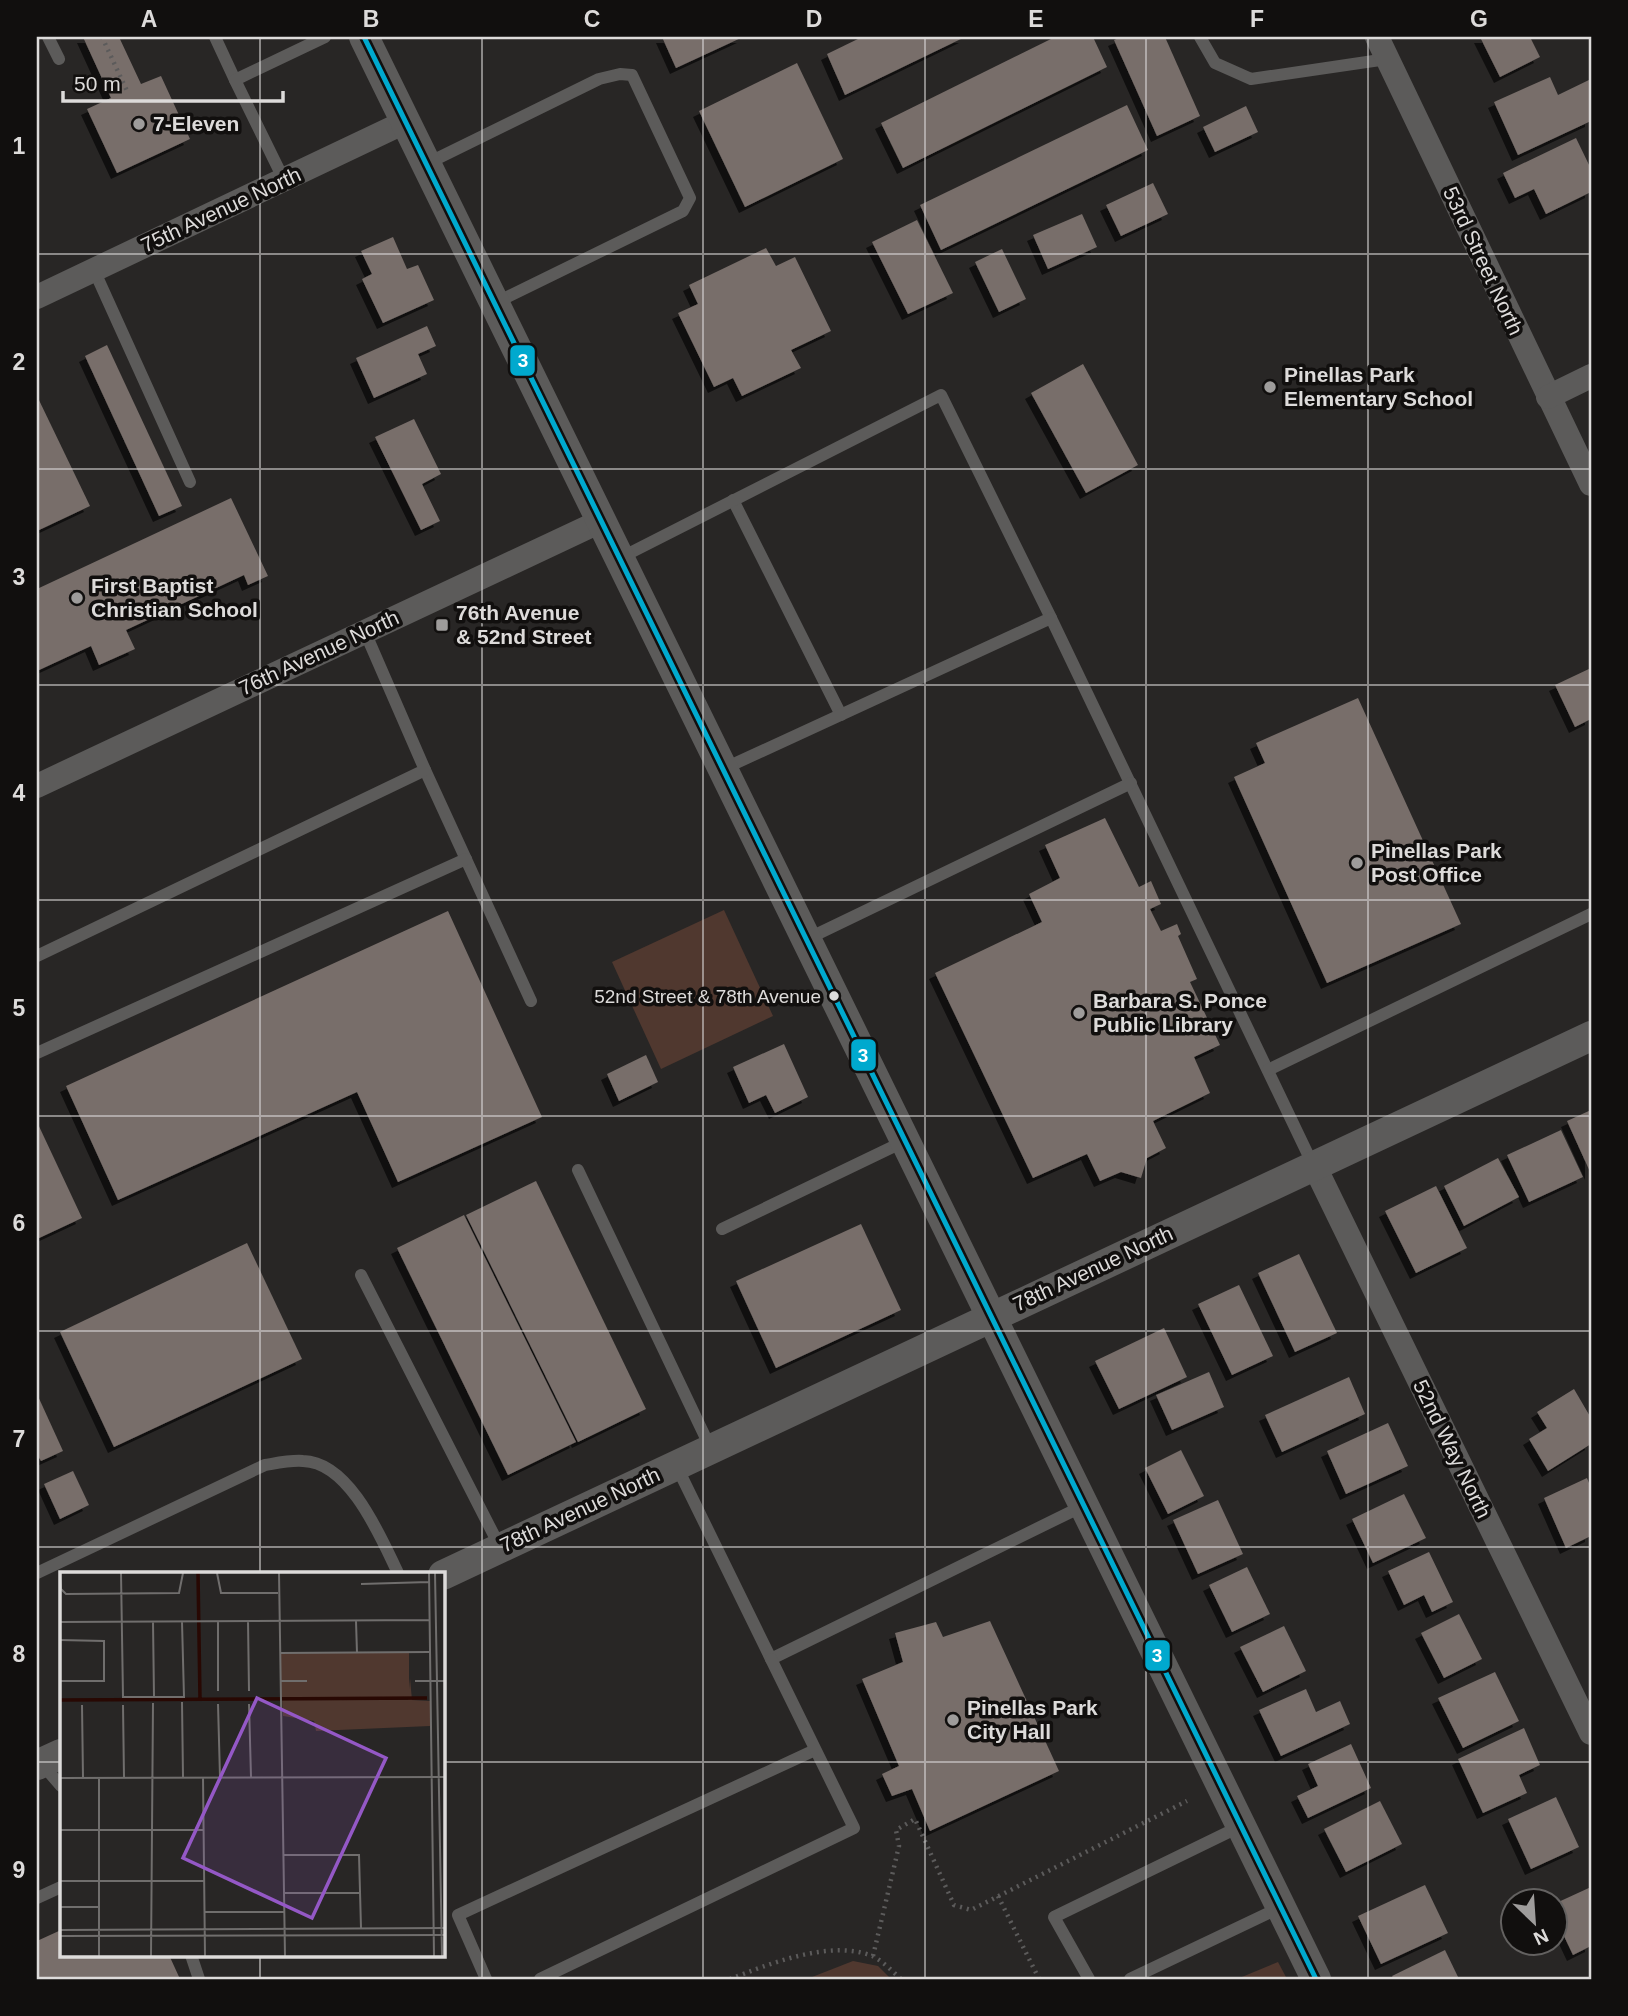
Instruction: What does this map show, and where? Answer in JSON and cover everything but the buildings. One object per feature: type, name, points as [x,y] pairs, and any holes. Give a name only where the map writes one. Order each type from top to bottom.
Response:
[{"type":"street","points":[[364,37],[1316,1979]]},
{"type":"street","name":"53rd Street North","points":[[1377,37],[1591,484]]},
{"type":"street","name":"75th Avenue North","points":[[37,297],[405,122]]},
{"type":"street","points":[[1548,397],[1591,376]]},
{"type":"street","name":"76th Avenue North","points":[[37,786],[601,521]]},
{"type":"street","name":"78th Avenue North","points":[[444,1575],[1591,1036]]},
{"type":"street","name":"52nd Way North","points":[[1314,1165],[1591,1733]]},
{"type":"lane","points":[[48,37],[59,59]]},
{"type":"lane","points":[[215,37],[284,180]]},
{"type":"lane","points":[[235,80],[325,37]]},
{"type":"lane","points":[[1200,37],[1215,62],[1251,79],[1387,59]]},
{"type":"lane","points":[[426,164],[599,79],[620,74],[632,75],[690,198],[683,211],[495,304]]},
{"type":"lane","points":[[94,270],[190,482]]},
{"type":"lane","points":[[620,558],[941,395],[1314,1165]]},
{"type":"lane","points":[[733,500],[841,715]]},
{"type":"lane","points":[[723,769],[1051,618]]},
{"type":"lane","points":[[365,632],[531,1001]]},
{"type":"lane","points":[[37,956],[425,770]]},
{"type":"lane","points":[[806,940],[1131,783]]},
{"type":"lane","points":[[37,1054],[466,859]]},
{"type":"lane","points":[[1268,1070],[1591,914]]},
{"type":"lane","points":[[722,1229],[905,1141]]},
{"type":"lane","points":[[578,1170],[711,1449]]},
{"type":"lane","points":[[360,1275],[500,1548]]},
{"type":"lane","points":[[37,1573],[265,1465],[305,1460],[331,1470],[352,1491],[375,1527],[398,1572]]},
{"type":"lane","points":[[540,1979],[854,1828],[676,1465]]},
{"type":"lane","points":[[771,1659],[1084,1505]]},
{"type":"lane","points":[[486,1979],[458,1915],[815,1750]]},
{"type":"lane","points":[[46,1760],[60,1784]]},
{"type":"lane","points":[[1089,1979],[1054,1917],[1241,1826]]},
{"type":"lane","points":[[37,1898],[60,1886]]},
{"type":"lane","points":[[1130,1979],[1281,1906]]},
{"type":"lane","points":[[191,1956],[199,1979]]},
{"type":"path","points":[[102,37],[127,91]]},
{"type":"path","points":[[873,1956],[898,1846],[896,1830],[915,1819],[954,1905],[971,1910],[1187,1801]]},
{"type":"path","points":[[998,1896],[1040,1979]]},
{"type":"path","points":[[730,1979],[776,1962],[844,1950],[873,1956],[901,1979]]},
{"type":"shaded area","points":[[724,910],[773,1016],[661,1069],[612,962]]},
{"type":"shaded area","points":[[853,1961],[878,1966],[891,1979],[807,1979]]},
{"type":"shaded area","points":[[1278,1962],[1287,1979],[1237,1979]]},
{"type":"transit line","name":"3","points":[[364,37],[1316,1979]]},
{"type":"place","name":"7-Eleven","points":[[139,124]]},
{"type":"place","name":"Pinellas Park Elementary School","points":[[1270,387]]},
{"type":"place","name":"First Baptist Christian School","points":[[77,598]]},
{"type":"place","name":"76th Avenue & 52nd Street","points":[[442,625]]},
{"type":"place","name":"Pinellas Park Post Office","points":[[1357,863]]},
{"type":"place","name":"52nd Street & 78th Avenue","points":[[834,996]]},
{"type":"place","name":"Barbara S. Ponce Public Library","points":[[1079,1013]]},
{"type":"place","name":"Pinellas Park City Hall","points":[[953,1720]]}]
